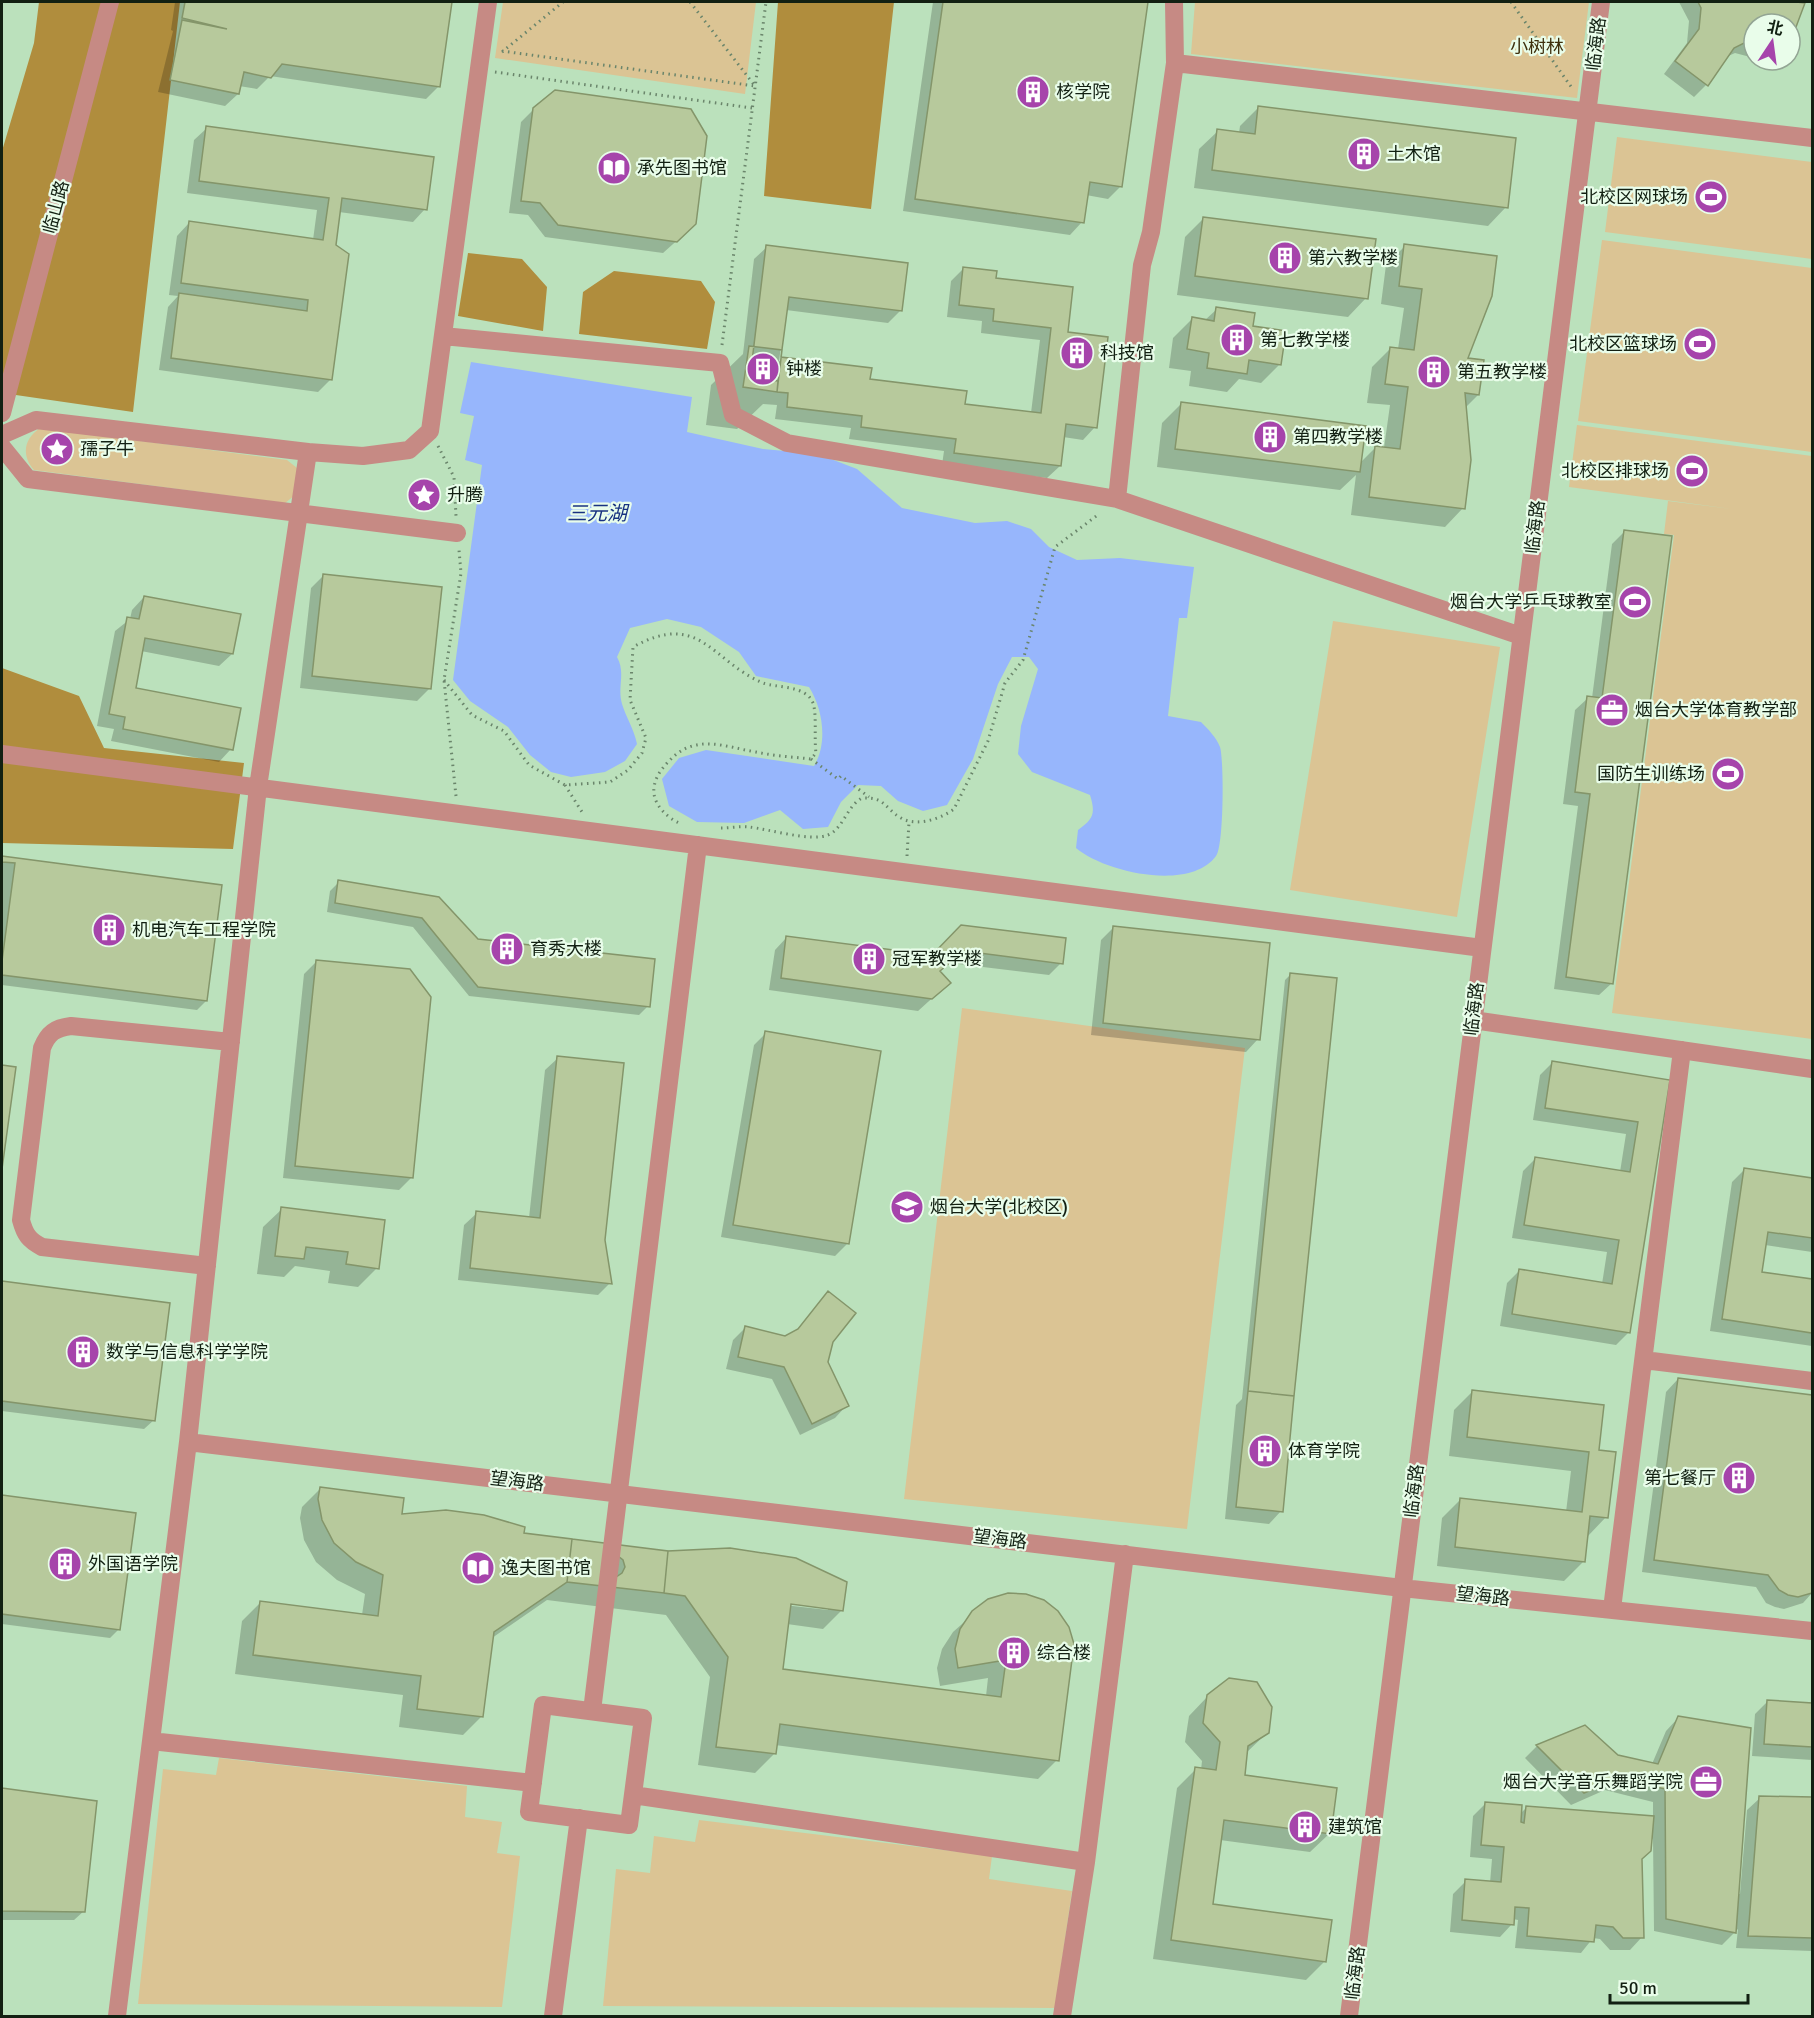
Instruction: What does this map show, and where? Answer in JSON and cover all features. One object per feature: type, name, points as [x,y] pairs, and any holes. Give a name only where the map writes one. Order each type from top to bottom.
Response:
[{"type":"street","name":"临山路","points":[[2,412],[110,2]]},
{"type":"street","points":[[2,435],[36,420],[308,452],[363,456],[409,450],[430,431],[488,2]]},
{"type":"street","points":[[1117,500],[1142,265],[1151,232],[1175,63],[1174,2]]},
{"type":"street","name":"临海路","points":[[1349,2016],[1601,2]]},
{"type":"street","points":[[1175,63],[1812,138]]},
{"type":"street","points":[[443,336],[720,363],[733,416],[787,443],[1117,500],[1521,636]]},
{"type":"street","points":[[2,447],[28,479],[457,533]]},
{"type":"street","points":[[117,2016],[188,1442],[258,787],[308,452]]},
{"type":"street","points":[[2,754],[1482,948]]},
{"type":"street","points":[[592,1711],[698,845]]},
{"type":"street","points":[[1473,1020],[1812,1069]]},
{"type":"street","points":[[207,1266],[42,1247],[30,1241],[24,1233],[21,1220],[42,1048],[47,1037],[57,1028],[71,1026],[231,1042]]},
{"type":"street","points":[[1612,1609],[1683,1050]]},
{"type":"street","points":[[1644,1360],[1812,1381]]},
{"type":"street","name":"望海路","points":[[188,1442],[1402,1588],[1812,1631]]},
{"type":"street","points":[[1062,2016],[1086,1862],[1125,1554]]},
{"type":"street","points":[[543,1705],[643,1718],[629,1825],[529,1812],[532,1783],[543,1705]]},
{"type":"street","points":[[151,1741],[532,1783]]},
{"type":"street","points":[[633,1795],[1086,1862]]},
{"type":"street","points":[[553,2016],[579,1818]]},
{"type":"path","points":[[479,70],[563,2]]},
{"type":"path","points":[[690,2],[755,86]]},
{"type":"path","points":[[720,363],[766,2]]},
{"type":"path","points":[[1511,2],[1587,110]]},
{"type":"path","points":[[502,51],[755,86]]},
{"type":"path","points":[[479,70],[752,108]]},
{"type":"path","points":[[430,431],[454,477],[461,573],[444,680],[458,814]]},
{"type":"path","points":[[685,825],[665,814],[653,790],[657,776],[679,751],[693,746],[730,745],[754,752],[811,759],[838,779],[840,776],[869,797],[882,801],[899,818],[909,822],[931,820],[954,809],[988,741],[1005,683],[1023,660],[1055,547],[1117,500]]},
{"type":"path","points":[[565,786],[610,782],[628,770],[642,753],[646,738],[630,700],[633,647],[654,635],[691,637],[710,646],[765,684],[787,687],[808,696],[813,703],[816,753],[811,759]]},
{"type":"path","points":[[444,680],[472,715],[504,731],[529,765],[565,786],[594,832]]},
{"type":"path","points":[[712,829],[746,827],[817,837],[829,835],[837,828],[854,802],[869,797]]},
{"type":"path","points":[[906,873],[909,822]]},
{"type":"green space","points":[[503,2],[756,2],[745,94],[495,58]]},
{"type":"green space","name":"小树林","points":[[1195,2],[1589,2],[1577,98],[1191,54]]},
{"type":"green space","name":"北校区网球场","points":[[1617,137],[1812,162],[1812,259],[1605,232]]},
{"type":"green space","name":"北校区篮球场","points":[[1602,240],[1812,268],[1812,452],[1578,421]]},
{"type":"green space","name":"国防生训练场","points":[[1577,425],[1812,456],[1812,1039],[1612,1013],[1674,535],[1664,534],[1668,501],[1732,509],[1569,487]]},
{"type":"green space","points":[[40,428],[287,460],[297,468],[294,496],[285,503],[34,470],[27,459],[26,448],[30,437]]},
{"type":"green space","points":[[1333,621],[1500,647],[1457,917],[1290,890]]},
{"type":"green space","points":[[962,1008],[1245,1048],[1187,1529],[904,1499]]},
{"type":"green space","points":[[219,1758],[467,1786],[465,1817],[502,1822],[497,1853],[520,1856],[502,2007],[138,2004],[163,1769],[216,1775]]},
{"type":"green space","points":[[699,1820],[992,1856],[989,1879],[1072,1891],[1055,2008],[603,2006],[616,1869],[650,1873],[654,1836],[695,1842]]},
{"type":"shaded area","points":[[39,2],[180,2],[133,412],[2,393],[2,151],[34,43]]},
{"type":"shaded area","points":[[778,2],[894,2],[871,209],[764,196]]},
{"type":"shaded area","points":[[468,253],[522,259],[547,287],[543,331],[458,316]]},
{"type":"shaded area","points":[[614,271],[701,281],[715,302],[707,349],[579,334],[583,292]]},
{"type":"shaded area","points":[[2,668],[79,696],[104,748],[244,763],[233,849],[2,843]]},
{"type":"water","name":"三元湖","points":[[471,362],[692,397],[687,432],[763,449],[818,454],[857,469],[902,508],[975,523],[1007,521],[1031,529],[1049,547],[1077,560],[1120,558],[1194,567],[1187,618],[1179,618],[1168,716],[1201,722],[1220,747],[1223,802],[1221,836],[1216,856],[1204,867],[1168,876],[1126,871],[1089,857],[1076,848],[1078,830],[1092,816],[1093,807],[1090,795],[1032,772],[1018,754],[1021,726],[1038,669],[1029,657],[1012,657],[998,684],[973,759],[947,805],[923,811],[898,801],[881,786],[858,785],[841,802],[828,827],[803,829],[780,810],[744,823],[697,822],[669,806],[662,779],[679,758],[706,750],[814,766],[821,747],[822,726],[818,705],[809,687],[756,676],[739,652],[701,627],[667,619],[630,628],[617,657],[621,669],[622,704],[637,744],[625,761],[605,772],[571,777],[551,772],[530,755],[508,727],[470,701],[453,680],[482,465],[465,460],[474,416],[460,413]]},
{"type":"building","points":[[185,2],[452,2],[440,87],[282,64],[271,78],[244,72],[239,94],[170,80],[182,20],[227,29],[182,18]]},
{"type":"building","name":"核学院","points":[[943,2],[1148,2],[1122,187],[1090,182],[1084,223],[915,199]]},
{"type":"building","points":[[1698,2],[1805,3],[1802,12],[1742,12],[1742,44],[1734,48],[1708,86],[1675,61],[1699,29],[1701,8]]},
{"type":"building","name":"承先图书馆","points":[[555,90],[691,109],[707,136],[696,224],[677,242],[558,225],[540,203],[521,201],[533,108]]},
{"type":"building","name":"土木馆","points":[[1258,106],[1516,138],[1508,208],[1212,170],[1217,129],[1255,134]]},
{"type":"building","points":[[206,126],[434,157],[427,210],[342,198],[336,245],[349,254],[332,380],[171,358],[179,293],[307,311],[308,300],[181,283],[189,221],[323,240],[329,198],[199,181]]},
{"type":"building","name":"第六教学楼","points":[[1203,217],[1376,239],[1368,299],[1195,276]]},
{"type":"building","name":"第五教学楼","points":[[1404,244],[1497,256],[1492,296],[1468,358],[1484,360],[1479,395],[1465,393],[1471,460],[1465,509],[1369,497],[1375,446],[1400,449],[1408,387],[1385,384],[1390,347],[1414,350],[1422,289],[1399,286]]},
{"type":"building","name":"科技馆","points":[[766,245],[908,263],[902,311],[789,297],[781,357],[872,368],[870,379],[967,391],[965,404],[1041,413],[1051,328],[993,321],[994,309],[959,305],[963,267],[997,271],[996,278],[1073,287],[1068,332],[1108,337],[1097,428],[1066,424],[1061,466],[954,453],[956,439],[861,427],[862,416],[787,407],[788,393],[777,392],[778,381],[750,378]]},
{"type":"building","name":"第七教学楼","points":[[1216,307],[1255,313],[1253,326],[1286,331],[1281,365],[1249,360],[1247,374],[1207,368],[1209,353],[1187,349],[1192,317],[1214,321]]},
{"type":"building","name":"钟楼","points":[[749,346],[782,350],[777,392],[743,387]]},
{"type":"building","name":"第四教学楼","points":[[1181,402],[1366,426],[1360,472],[1175,449]]},
{"type":"building","points":[[1624,530],[1672,536],[1613,984],[1566,977],[1590,794],[1575,792],[1587,696],[1602,698]]},
{"type":"building","points":[[323,574],[442,587],[431,689],[312,676]]},
{"type":"building","points":[[144,596],[241,614],[233,654],[145,638],[136,688],[241,708],[233,750],[123,729],[125,717],[109,714],[127,617],[139,619]]},
{"type":"building","name":"机电汽车工程学院","points":[[2,856],[222,885],[207,1001],[2,975]]},
{"type":"building","points":[[2,862],[15,863],[2,961]]},
{"type":"building","name":"育秀大楼","points":[[338,880],[439,897],[478,939],[655,959],[650,1007],[478,987],[422,918],[335,903]]},
{"type":"building","name":"冠军教学楼","points":[[961,925],[1066,938],[1063,964],[964,951],[940,971],[951,983],[932,999],[781,978],[786,936],[932,955]]},
{"type":"building","points":[[1113,926],[1270,943],[1260,1040],[1103,1023]]},
{"type":"building","points":[[316,960],[410,969],[431,997],[413,1178],[295,1166]]},
{"type":"building","points":[[1290,973],[1337,978],[1294,1396],[1248,1391]]},
{"type":"building","points":[[765,1031],[881,1051],[849,1244],[733,1225]]},
{"type":"building","points":[[557,1056],[624,1063],[605,1240],[612,1284],[470,1268],[476,1211],[540,1218]]},
{"type":"building","points":[[1552,1061],[1670,1080],[1630,1333],[1512,1314],[1519,1269],[1612,1284],[1619,1240],[1524,1225],[1535,1157],[1630,1172],[1638,1122],[1545,1108]]},
{"type":"building","points":[[2,1065],[16,1067],[2,1169]]},
{"type":"building","points":[[1744,1168],[1812,1178],[1812,1238],[1768,1232],[1762,1272],[1812,1279],[1812,1333],[1722,1319]]},
{"type":"building","points":[[281,1207],[385,1220],[379,1269],[346,1264],[348,1252],[306,1247],[304,1259],[275,1256]]},
{"type":"building","name":"数学与信息科学学院","points":[[2,1281],[170,1303],[155,1421],[2,1401]]},
{"type":"building","points":[[828,1291],[856,1313],[833,1342],[828,1362],[849,1406],[812,1424],[784,1367],[738,1357],[745,1326],[785,1336],[798,1329]]},
{"type":"building","name":"第七餐厅","points":[[1678,1378],[1812,1395],[1812,1593],[1798,1597],[1788,1595],[1779,1590],[1768,1575],[1654,1560]]},
{"type":"building","points":[[1472,1390],[1604,1405],[1599,1450],[1616,1452],[1608,1518],[1590,1516],[1585,1562],[1455,1547],[1460,1498],[1582,1512],[1589,1452],[1467,1437]]},
{"type":"building","name":"体育学院","points":[[1248,1391],[1294,1396],[1283,1512],[1236,1507]]},
{"type":"building","points":[[320,1487],[404,1498],[402,1514],[446,1510],[484,1515],[525,1527],[524,1533],[572,1539],[567,1582],[494,1632],[483,1717],[417,1709],[421,1676],[253,1655],[260,1601],[378,1616],[383,1575],[356,1562],[334,1543],[322,1520],[318,1499]]},
{"type":"building","name":"外国语学院","points":[[2,1495],[136,1513],[120,1630],[2,1614]]},
{"type":"building","points":[[572,1539],[668,1551],[664,1593],[567,1582]],"holes":[[[618,1556],[623,1560],[625,1567],[616,1577]]]},
{"type":"building","name":"综合楼","points":[[730,1548],[796,1558],[847,1582],[843,1611],[791,1604],[783,1669],[1001,1697],[1006,1660],[958,1668],[955,1649],[960,1629],[972,1611],[988,1599],[1008,1593],[1026,1594],[1044,1600],[1058,1611],[1069,1627],[1074,1644],[1059,1761],[780,1724],[776,1754],[716,1747],[728,1657],[685,1596],[664,1593],[668,1551]]},
{"type":"building","name":"建筑馆","points":[[1229,1678],[1257,1682],[1272,1707],[1269,1733],[1248,1746],[1245,1775],[1337,1788],[1331,1834],[1224,1820],[1213,1904],[1332,1920],[1326,1962],[1171,1940],[1195,1767],[1216,1770],[1220,1742],[1203,1723],[1207,1695]]},
{"type":"building","points":[[1767,1700],[1812,1703],[1812,1747],[1764,1744]]},
{"type":"building","points":[[1678,1716],[1751,1728],[1736,1933],[1666,1919],[1665,1789],[1619,1778],[1584,1793],[1536,1745],[1585,1725],[1618,1755],[1658,1764]]},
{"type":"building","points":[[2,1788],[97,1801],[85,1912],[2,1911]]},
{"type":"building","points":[[1759,1796],[1812,1797],[1812,1938],[1748,1936]]},
{"type":"building","points":[[1485,1802],[1522,1805],[1521,1822],[1524,1823],[1526,1806],[1654,1816],[1651,1851],[1642,1859],[1644,1938],[1623,1938],[1613,1927],[1596,1925],[1594,1942],[1527,1936],[1529,1908],[1515,1907],[1514,1925],[1462,1920],[1465,1879],[1501,1882],[1504,1847],[1481,1845]]},
{"type":"place","name":"核学院","points":[[1033,92]]},
{"type":"place","name":"土木馆","points":[[1364,154]]},
{"type":"place","name":"承先图书馆","points":[[614,168]]},
{"type":"place","name":"北校区网球场","points":[[1711,197]]},
{"type":"place","name":"第六教学楼","points":[[1285,258]]},
{"type":"place","name":"第七教学楼","points":[[1237,340]]},
{"type":"place","name":"北校区篮球场","points":[[1700,344]]},
{"type":"place","name":"科技馆","points":[[1077,353]]},
{"type":"place","name":"钟楼","points":[[763,369]]},
{"type":"place","name":"第五教学楼","points":[[1434,372]]},
{"type":"place","name":"第四教学楼","points":[[1270,437]]},
{"type":"place","name":"孺子牛","points":[[57,449]]},
{"type":"place","name":"北校区排球场","points":[[1692,471]]},
{"type":"place","name":"升腾","points":[[424,495]]},
{"type":"place","name":"烟台大学乒乓球教室","points":[[1635,602]]},
{"type":"place","name":"烟台大学体育教学部","points":[[1612,710]]},
{"type":"place","name":"国防生训练场","points":[[1728,774]]},
{"type":"place","name":"机电汽车工程学院","points":[[109,930]]},
{"type":"place","name":"育秀大楼","points":[[507,949]]},
{"type":"place","name":"冠军教学楼","points":[[869,959]]},
{"type":"place","name":"烟台大学(北校区)","points":[[907,1207]]},
{"type":"place","name":"数学与信息科学学院","points":[[83,1352]]},
{"type":"place","name":"体育学院","points":[[1265,1451]]},
{"type":"place","name":"第七餐厅","points":[[1739,1478]]},
{"type":"place","name":"外国语学院","points":[[65,1564]]},
{"type":"place","name":"逸夫图书馆","points":[[478,1568]]},
{"type":"place","name":"综合楼","points":[[1014,1653]]},
{"type":"place","name":"烟台大学音乐舞蹈学院","points":[[1706,1782]]},
{"type":"place","name":"建筑馆","points":[[1305,1827]]}]
